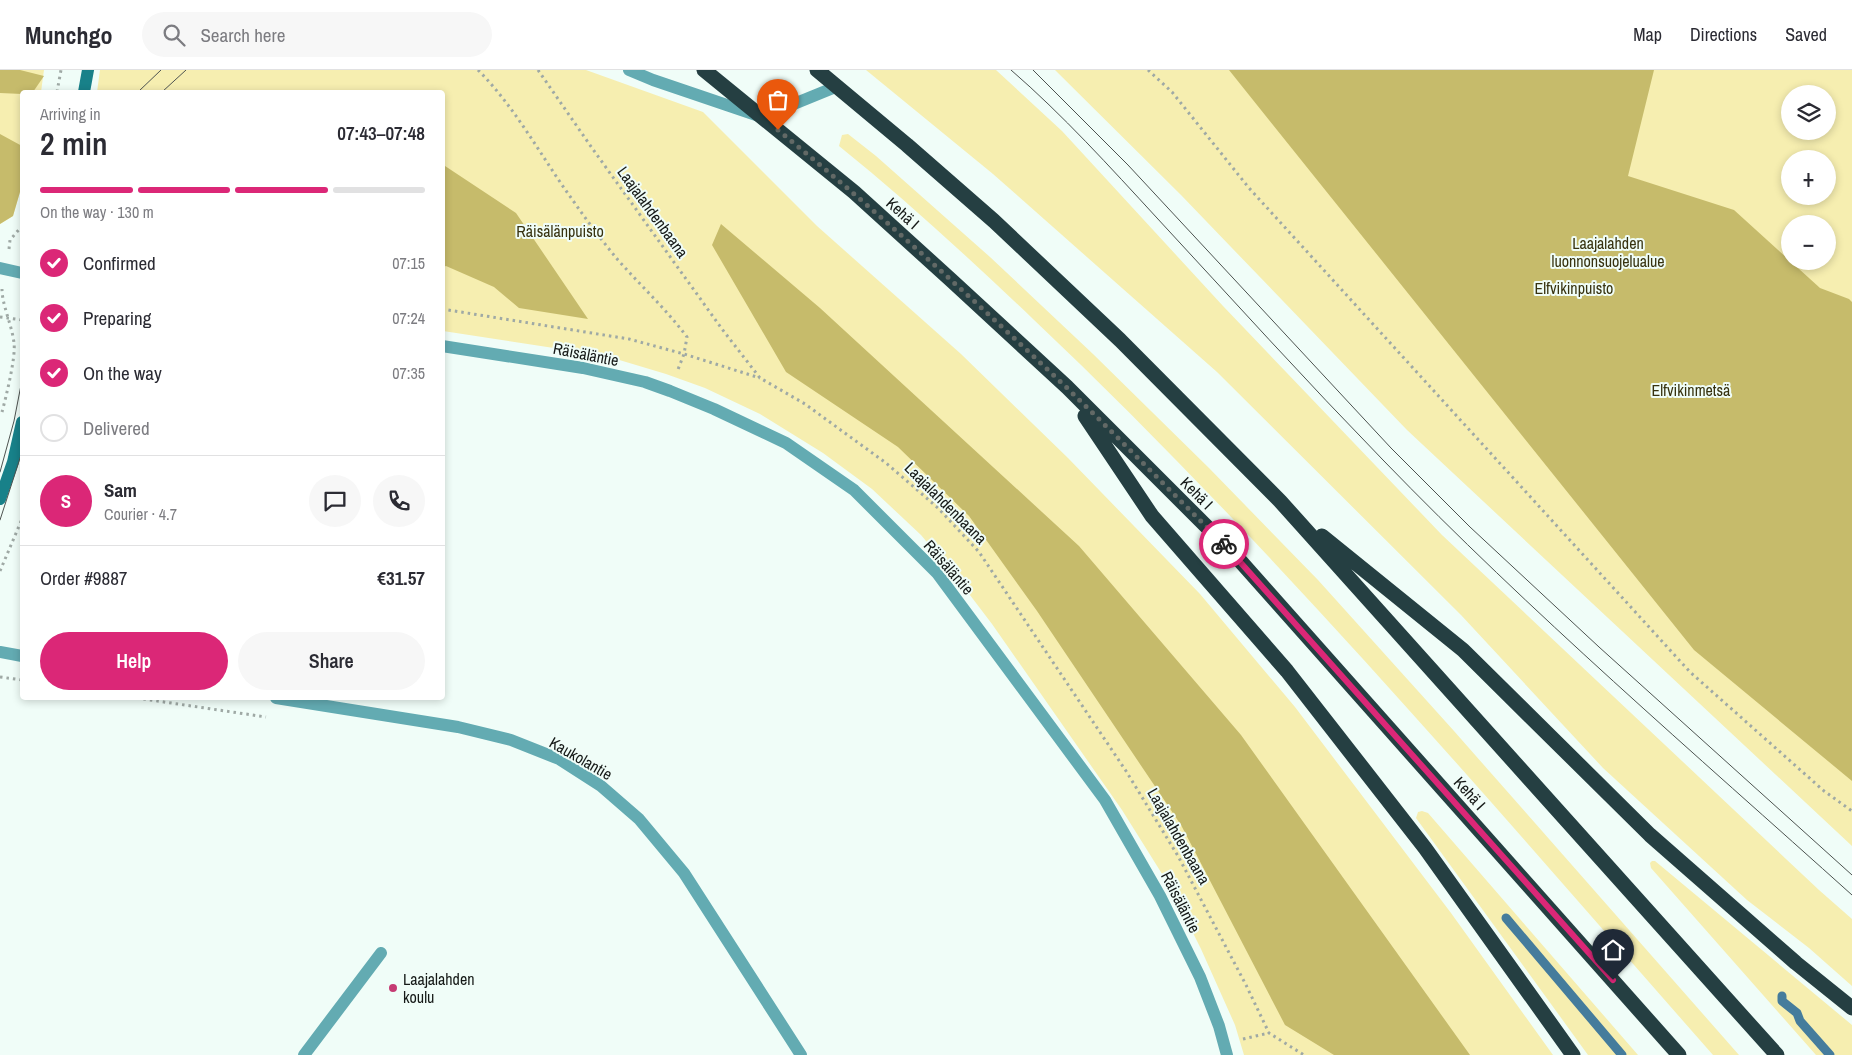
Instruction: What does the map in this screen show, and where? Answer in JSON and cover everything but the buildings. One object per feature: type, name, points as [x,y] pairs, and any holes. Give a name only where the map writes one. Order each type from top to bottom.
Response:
[{"type":"highway","name":"Kehä I","points":[[704,70],[854,192],[1067,388],[1234,554],[1679,1055]]},
{"type":"highway","points":[[817,70],[994,221],[1120,340],[1280,501],[1777,1055]]},
{"type":"highway","points":[[1067,388],[1152,516],[1287,671],[1425,848],[1573,1055]]},
{"type":"highway","points":[[1280,501],[1463,650],[1650,835],[1796,963],[1852,1008]]},
{"type":"street","points":[[84,90],[88,70]]},
{"type":"street","points":[[629,70],[762,117],[838,86]]},
{"type":"street","points":[[3,269],[20,273]]},
{"type":"street","name":"Räisäläntie","points":[[445,346],[583,368],[645,382],[714,408],[786,443],[854,490],[937,573],[1105,800],[1164,904],[1200,977],[1226,1050]]},
{"type":"street","points":[[0,499],[20,430]]},
{"type":"street","points":[[0,652],[20,656]]},
{"type":"street","name":"Kaukolantie","points":[[289,700],[458,727],[511,740],[558,759],[601,786],[639,819],[684,873],[802,1055]]},
{"type":"street","points":[[304,1055],[381,954]]},
{"type":"path","points":[[57,90],[61,70]]},
{"type":"path","points":[[478,70],[489,81],[527,131],[574,202],[612,252],[674,319],[687,337],[684,354]]},
{"type":"path","name":"Laajalahdenbaana","points":[[538,70],[705,306],[760,378],[805,404],[886,463],[938,508],[979,552],[1126,770],[1174,848],[1269,1033]]},
{"type":"path","points":[[1148,70],[1172,92],[1249,188],[1690,672],[1824,791],[1852,811]]},
{"type":"path","points":[[0,418],[7,393],[15,345],[9,317],[2,299],[3,269],[10,240],[20,228]]},
{"type":"path","points":[[445,309],[629,339],[760,378]]},
{"type":"path","points":[[0,317],[20,320]]},
{"type":"path","points":[[0,570],[20,524]]},
{"type":"path","points":[[0,676],[20,680]]},
{"type":"path","points":[[151,700],[273,718]]},
{"type":"path","points":[[1226,1050],[1269,1033],[1304,1055]]},
{"type":"green space","points":[[0,70],[44,70],[41,90],[20,90],[20,192],[13,216],[0,224]]},
{"type":"green space","points":[[0,70],[20,70],[44,76],[34,90],[20,90],[20,94],[0,93]]},
{"type":"green space","name":"Räisälänpuisto","points":[[100,70],[586,70],[703,112],[817,226],[961,354],[1068,458],[1200,594],[1295,707],[1451,913],[1553,1055],[1244,1055],[1235,1025],[1201,949],[1169,885],[1122,810],[992,624],[957,578],[921,535],[872,489],[823,453],[760,414],[705,388],[606,356],[445,331],[445,90],[97,90]]},
{"type":"green space","points":[[866,70],[996,70],[1062,131],[1223,306],[1442,535],[1852,919],[1852,986],[1809,948],[1747,900],[1603,768],[1461,615],[1217,372],[993,174]]},
{"type":"green space","name":"Elfvikinmetsä","points":[[1055,70],[1852,70],[1852,846],[1407,430],[1181,195]]},
{"type":"green space","name":"Elfvikinmetsä","points":[[1229,70],[1654,70],[1628,176],[1734,210],[1781,253],[1781,270],[1800,270],[1820,288],[1849,299],[1852,302],[1852,781],[1694,650]]},
{"type":"green space","points":[[0,134],[20,145],[20,192],[13,216],[0,224]]},
{"type":"green space","points":[[848,134],[876,156],[990,257],[1093,354],[1209,468],[1318,580],[1454,731],[1739,1055],[1713,1055],[1465,772],[1297,587],[1123,406],[1033,319],[889,187],[839,146],[842,135]]},
{"type":"green space","points":[[445,166],[516,213],[588,319],[519,308],[494,287],[446,266]]},
{"type":"green space","points":[[721,224],[820,308],[1079,546],[1241,735],[1470,1055],[1334,1055],[1285,1025],[1181,825],[1037,611],[969,516],[898,447],[786,372],[712,245]]},
{"type":"green space","points":[[1418,812],[1428,813],[1638,1055],[1588,1055],[1416,818]]},
{"type":"green space","points":[[1655,861],[1852,1025],[1852,1055],[1816,1055],[1651,868],[1650,863]]},
{"type":"waterway","points":[[1506,918],[1622,1055]]},
{"type":"waterway","points":[[1782,996],[1782,1001],[1797,1013],[1800,1021],[1830,1055]]},
{"type":"tram line","points":[[140,90],[161,70]]},
{"type":"tram line","points":[[164,90],[186,70]]},
{"type":"tram line","points":[[1011,70],[1086,142],[1269,340],[1439,517],[1613,681],[1852,895]]},
{"type":"tram line","points":[[1033,70],[1128,165],[1391,448],[1470,527],[1599,647],[1852,875]]},
{"type":"tram line","points":[[0,472],[20,390]]},
{"type":"tram line","points":[[0,520],[20,458]]},
{"type":"way so far","points":[[778,130],[854,192],[951,280],[1067,388],[1224,544]]},
{"type":"place","name":"Laajalahden koulu","points":[[393,988]]},
{"type":"route","points":[[1224,544],[1613,980]]},
{"type":"park label","name":"Laajalahden luonnonsuojelualue","points":[[1608,252]]},
{"type":"park label","name":"Elfvikinpuisto","points":[[1574,288]]}]
